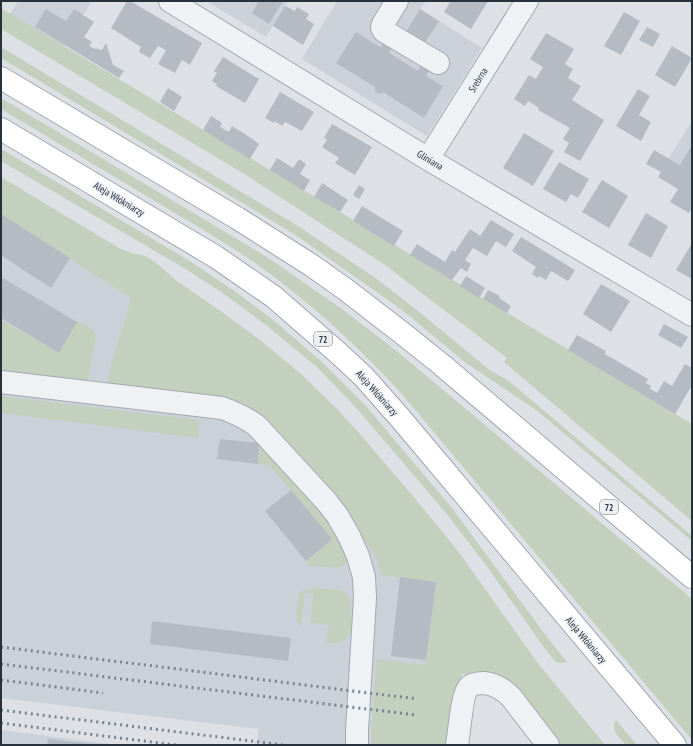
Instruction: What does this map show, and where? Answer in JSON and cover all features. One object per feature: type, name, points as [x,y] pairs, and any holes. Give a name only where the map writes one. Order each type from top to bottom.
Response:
[{"type":"main road","name":"72","points":[[1,78],[237,218],[311,265],[345,289],[442,365],[692,577]]},
{"type":"main road","name":"Aleja Włókniarzy","points":[[1,129],[216,257],[274,297],[337,352],[364,377],[401,419],[675,745]]},
{"type":"street","name":"Gliniana","points":[[170,1],[428,158],[692,315]]},
{"type":"street","points":[[396,1],[382,24],[384,31],[438,63]]},
{"type":"street","name":"Srebrna","points":[[428,158],[527,1]]},
{"type":"street","points":[[1,382],[222,408],[236,412],[257,426],[337,515],[358,556],[364,578],[365,598],[357,730],[358,745]]},
{"type":"street","points":[[457,745],[464,695],[468,687],[484,683],[505,690],[548,745]]},
{"type":"shaded area","points":[[18,1],[92,1],[63,47],[10,14]]},
{"type":"shaded area","points":[[206,1],[288,1],[266,37]]},
{"type":"shaded area","points":[[337,1],[426,1],[420,9],[482,48],[427,136],[302,59]]},
{"type":"shaded area","points":[[692,121],[692,172],[669,158]]},
{"type":"shaded area","points":[[1,208],[256,372],[448,582],[424,745],[257,745],[258,729],[1,698]]},
{"type":"shaded area","points":[[1,730],[118,745],[1,745]]},
{"type":"green space","points":[[1,8],[692,424],[692,521],[504,362],[507,358],[385,265],[246,175],[1,29]]},
{"type":"green space","points":[[1,47],[298,226],[377,279],[488,369],[509,381],[692,536],[692,541],[536,410],[466,363],[402,310],[294,234],[1,58]]},
{"type":"green space","points":[[1,98],[270,259],[342,309],[398,352],[692,599],[692,740],[401,393],[342,334],[295,293],[242,254],[1,109]]},
{"type":"green space","points":[[1,149],[188,260],[226,285],[271,318],[322,362],[365,405],[452,508],[567,662],[557,663],[553,659],[486,565],[445,512],[359,411],[318,368],[266,325],[224,294],[184,268],[1,161]]},
{"type":"green space","points":[[1,177],[119,248],[145,256],[154,261],[177,281],[265,344],[300,373],[360,434],[418,502],[461,555],[537,662],[605,745],[554,745],[507,683],[462,674],[452,745],[372,745],[371,732],[377,659],[426,665],[436,582],[382,575],[375,557],[339,499],[262,416],[250,407],[228,399],[111,384],[108,380],[108,376],[131,298],[1,214]]},
{"type":"green space","points":[[1,320],[59,353],[78,321],[89,327],[94,331],[96,336],[88,381],[1,370]]},
{"type":"green space","points":[[1,396],[199,420],[198,438],[1,413]]},
{"type":"green space","points":[[260,439],[324,508],[348,556],[348,561],[345,565],[333,568],[309,566],[306,561],[332,539],[271,467],[258,464]]},
{"type":"green space","points":[[315,588],[339,590],[346,593],[350,598],[352,629],[346,639],[341,642],[326,643],[329,625],[311,623],[313,593],[305,593],[301,627],[296,619],[299,592]]},
{"type":"green space","points":[[616,720],[637,745],[626,745],[618,736],[614,727]]},
{"type":"building","points":[[127,1],[130,1],[202,43],[190,65],[182,60],[175,73],[158,64],[166,50],[158,46],[150,58],[139,52],[141,47],[111,28]]},
{"type":"building","points":[[259,1],[283,1],[269,24],[252,13]]},
{"type":"building","points":[[451,1],[488,1],[471,29],[444,12]]},
{"type":"building","points":[[285,6],[295,11],[297,7],[309,14],[306,19],[314,24],[303,45],[273,26]]},
{"type":"building","points":[[46,9],[66,21],[74,9],[94,22],[84,37],[92,42],[89,46],[93,48],[102,50],[106,43],[113,65],[124,71],[119,78],[35,27]]},
{"type":"building","points":[[420,9],[439,21],[424,44],[406,32]]},
{"type":"building","points":[[624,12],[640,21],[621,55],[604,46]]},
{"type":"building","points":[[647,27],[660,34],[653,47],[639,40]]},
{"type":"building","points":[[356,32],[380,47],[385,40],[394,45],[389,53],[418,71],[422,64],[430,69],[426,76],[443,86],[424,118],[383,92],[380,94],[375,92],[375,87],[336,63]]},
{"type":"building","points":[[546,33],[574,49],[565,64],[573,69],[568,78],[581,86],[572,100],[604,120],[580,161],[564,152],[569,143],[563,139],[570,128],[538,110],[539,108],[528,101],[525,106],[514,99],[529,75],[536,79],[543,67],[530,59]]},
{"type":"building","points":[[672,46],[692,58],[675,87],[655,75]]},
{"type":"building","points":[[223,57],[259,79],[245,103],[216,86],[217,84],[212,81],[217,73],[214,71]]},
{"type":"building","points":[[168,88],[182,97],[174,111],[160,102]]},
{"type":"building","points":[[638,89],[650,96],[639,115],[651,122],[641,141],[616,126]]},
{"type":"building","points":[[280,92],[314,112],[302,131],[285,122],[282,126],[265,118]]},
{"type":"building","points":[[211,116],[222,123],[220,127],[229,132],[232,126],[259,144],[250,159],[203,130]]},
{"type":"building","points":[[332,124],[372,147],[355,175],[335,163],[339,158],[322,147],[327,140],[324,138]]},
{"type":"building","points":[[524,133],[554,151],[533,186],[503,168]]},
{"type":"building","points":[[692,145],[692,208],[689,213],[670,202],[678,189],[658,177],[661,172],[646,164],[654,150],[680,165]]},
{"type":"building","points":[[277,158],[293,168],[299,159],[306,164],[300,174],[310,180],[304,191],[270,170]]},
{"type":"building","points":[[559,162],[589,179],[578,198],[571,194],[566,202],[543,189]]},
{"type":"building","points":[[602,180],[628,196],[609,228],[582,212]]},
{"type":"building","points":[[322,183],[348,200],[340,212],[314,197]]},
{"type":"building","points":[[359,185],[365,189],[359,199],[353,195]]},
{"type":"building","points":[[362,206],[403,231],[394,246],[353,221]]},
{"type":"building","points":[[646,213],[668,226],[651,258],[628,245]]},
{"type":"building","points":[[1,214],[70,258],[51,288],[1,255]]},
{"type":"building","points":[[491,220],[514,234],[506,247],[496,241],[487,256],[473,248],[465,260],[471,264],[467,272],[461,268],[452,280],[410,255],[417,244],[445,262],[452,250],[455,252],[470,229],[480,236]]},
{"type":"building","points":[[521,237],[575,270],[568,281],[551,271],[546,280],[539,276],[538,278],[532,274],[536,267],[512,251]]},
{"type":"building","points":[[692,243],[692,279],[676,270]]},
{"type":"building","points":[[466,276],[485,288],[479,298],[460,286]]},
{"type":"building","points":[[1,277],[77,322],[59,353],[1,318]]},
{"type":"building","points":[[601,284],[630,301],[611,332],[583,314]]},
{"type":"building","points":[[488,290],[500,296],[499,298],[511,306],[507,313],[483,299]]},
{"type":"building","points":[[664,324],[688,337],[681,348],[658,335]]},
{"type":"building","points":[[577,335],[606,351],[605,354],[648,379],[646,383],[651,386],[650,389],[657,393],[664,381],[672,386],[685,364],[692,368],[692,385],[675,414],[568,350]]},
{"type":"building","points":[[220,439],[259,443],[258,464],[217,459]]},
{"type":"building","points":[[291,490],[332,539],[306,561],[265,511]]},
{"type":"building","points":[[400,577],[436,582],[426,660],[391,656]]},
{"type":"building","points":[[152,621],[291,638],[288,661],[150,644]]},
{"type":"building","points":[[48,739],[92,744],[92,745],[47,745]]},
{"type":"railway","points":[[1,647],[417,699]]},
{"type":"railway","points":[[1,664],[416,715]]},
{"type":"railway","points":[[1,680],[103,693]]},
{"type":"railway","points":[[1,710],[283,745]]},
{"type":"railway","points":[[1,723],[176,745]]}]
